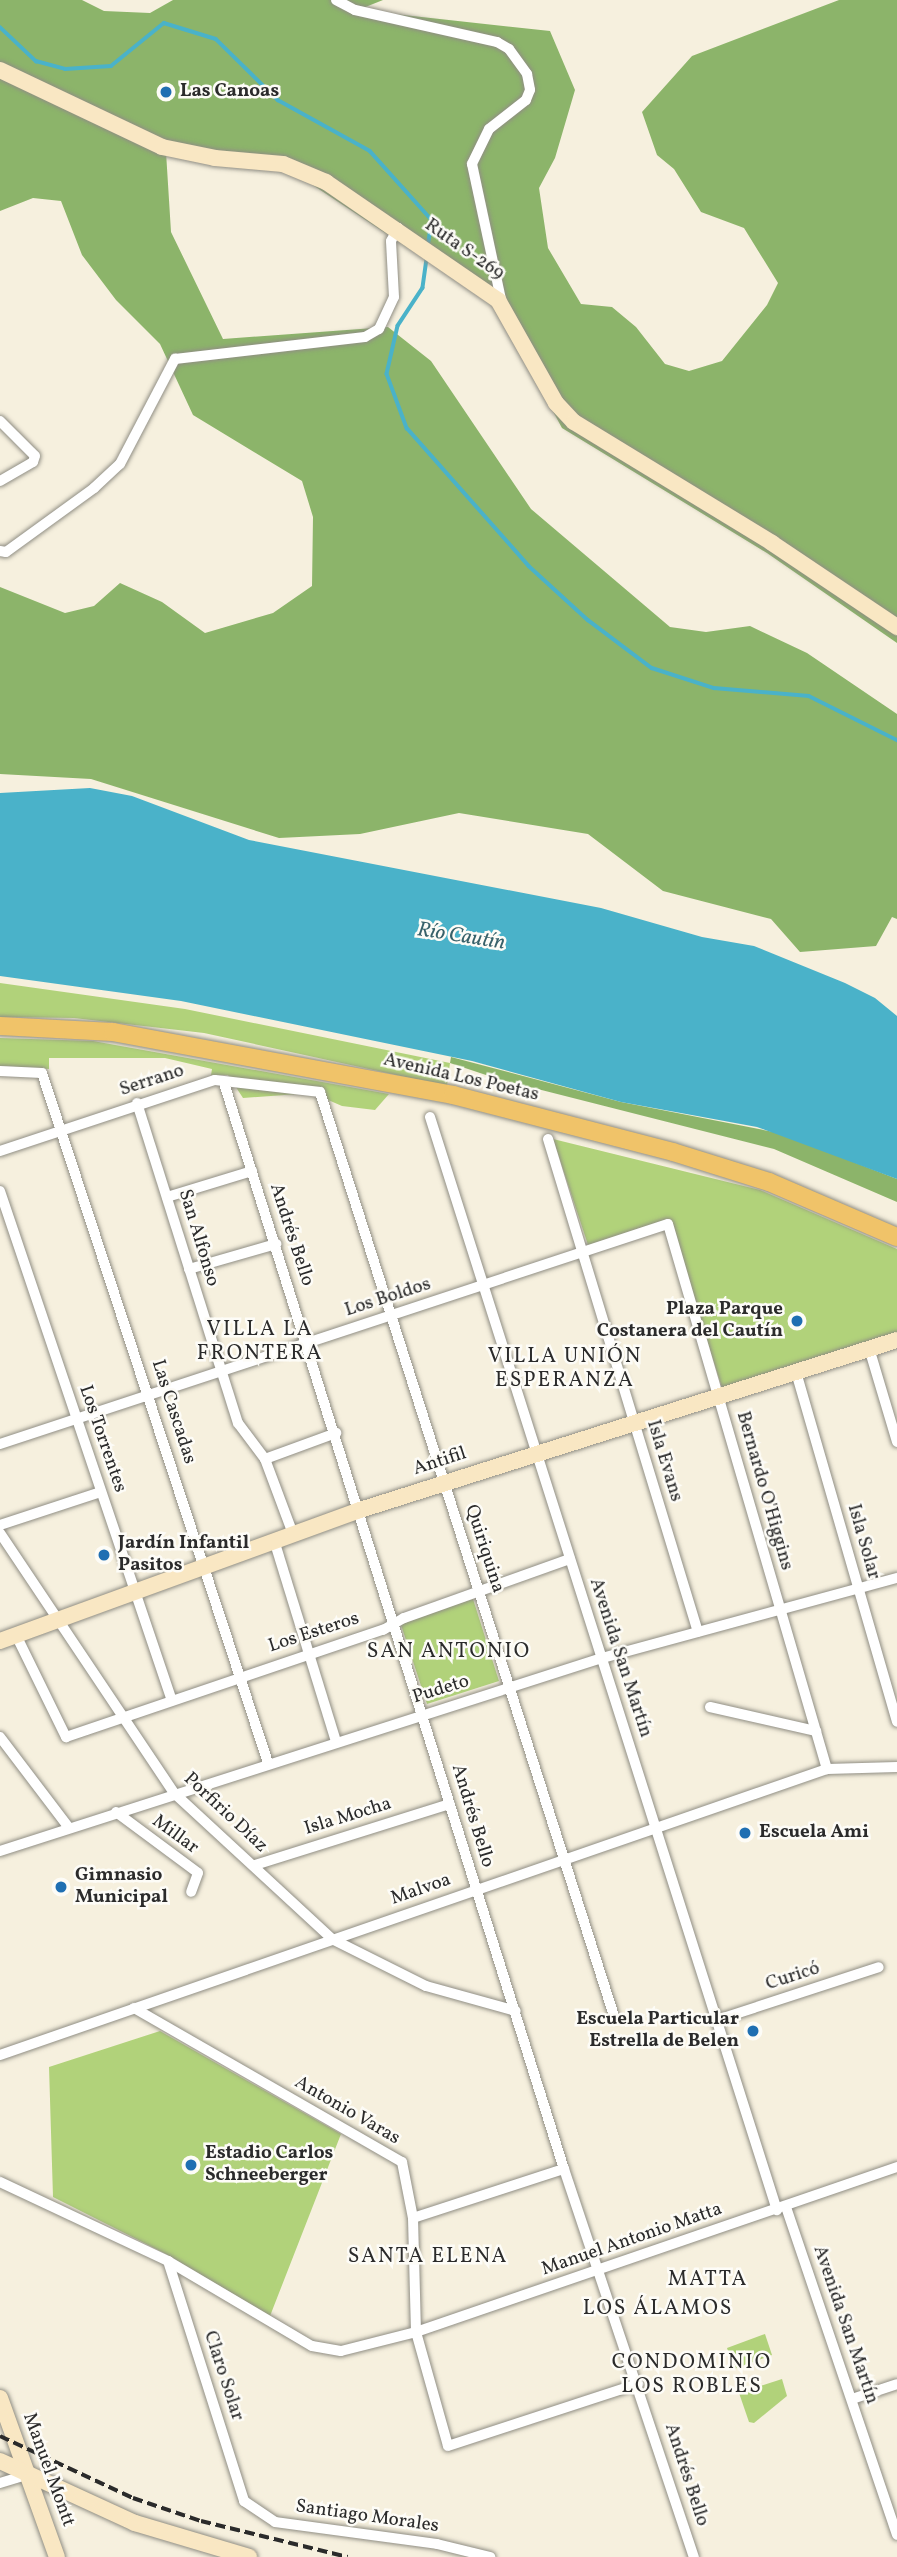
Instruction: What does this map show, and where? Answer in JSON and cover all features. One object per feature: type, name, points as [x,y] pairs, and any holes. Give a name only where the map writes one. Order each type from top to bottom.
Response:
[{"type":"main road","name":"Ruta S-269","points":[[0,70],[162,147],[302,169],[401,230],[502,304],[556,403],[575,422],[772,543],[897,627]]},
{"type":"main road","name":"Avenida Los Poetas","points":[[0,1026],[113,1032],[453,1095],[673,1152],[769,1182],[897,1237]]},
{"type":"main road","name":"Antifil","points":[[0,1640],[360,1510],[897,1340]]},
{"type":"main road","name":"Manuel Montt","points":[[0,2398],[57,2557]]},
{"type":"main road","points":[[0,2461],[135,2523],[249,2557]]},
{"type":"street","points":[[336,0],[355,10],[496,41],[509,49],[527,74],[530,90],[526,100],[488,129],[472,164],[502,304]]},
{"type":"street","points":[[0,551],[6,552],[120,464],[175,359],[365,337],[379,329],[394,297],[391,241],[401,230]]},
{"type":"street","points":[[0,421],[35,456],[33,462],[0,481]]},
{"type":"street","name":"Las Cascadas","points":[[0,1072],[42,1073],[63,1129],[268,1763]]},
{"type":"street","name":"Serrano","points":[[0,1151],[137,1103],[215,1080],[320,1091]]},
{"type":"street","name":"Andrés Bello","points":[[225,1083],[564,2169],[694,2557]]},
{"type":"street","name":"Quiriquina","points":[[320,1091],[614,2016]]},
{"type":"street","name":"San Alfonso","points":[[137,1103],[238,1423],[265,1459],[293,1534]]},
{"type":"street","name":"Avenida San Martín","points":[[430,1117],[717,2021],[852,2399],[897,2535]]},
{"type":"street","name":"Isla Evans","points":[[548,1139],[698,1632]]},
{"type":"street","points":[[167,1197],[252,1171]]},
{"type":"street","name":"Los Torrentes","points":[[0,1191],[172,1698]]},
{"type":"street","name":"Los Boldos","points":[[2,1444],[668,1224]]},
{"type":"street","name":"Bernardo O'Higgins","points":[[668,1224],[827,1769]]},
{"type":"street","points":[[189,1269],[276,1244]]},
{"type":"street","points":[[869,1348],[897,1442]]},
{"type":"street","name":"Isla Solar","points":[[796,1371],[897,1722]]},
{"type":"street","points":[[0,1431],[2,1444]]},
{"type":"street","points":[[265,1459],[336,1433]]},
{"type":"street","points":[[0,1525],[101,1492]]},
{"type":"street","name":"Porfirio Díaz","points":[[0,1534],[174,1793],[332,1939],[426,1986],[516,2011]]},
{"type":"street","points":[[274,1540],[336,1741]]},
{"type":"street","name":"Los Esteros","points":[[16,1635],[66,1737],[570,1559]]},
{"type":"street","name":"Pudeto","points":[[0,1851],[336,1741],[602,1658],[897,1578]]},
{"type":"street","points":[[710,1707],[816,1731]]},
{"type":"street","points":[[0,1737],[69,1828]]},
{"type":"street","name":"Malvoa","points":[[0,2055],[827,1769],[897,1767]]},
{"type":"street","name":"Isla Mocha","points":[[255,1865],[450,1804]]},
{"type":"street","name":"Millar","points":[[116,1812],[198,1873],[191,1892]]},
{"type":"street","name":"Curicó","points":[[717,2021],[880,1967]]},
{"type":"street","name":"Antonio Varas","points":[[134,2008],[402,2162],[413,2218],[416,2332],[448,2446],[638,2384]]},
{"type":"street","name":"Manuel Antonio Matta","points":[[0,2182],[168,2261],[322,2349],[350,2349],[416,2332],[782,2209],[897,2167]]},
{"type":"street","points":[[413,2218],[564,2169]]},
{"type":"street","name":"Claro Solar","points":[[168,2261],[244,2501]]},
{"type":"street","points":[[852,2399],[897,2384]]},
{"type":"street","points":[[0,2483],[29,2474]]},
{"type":"street","name":"Santiago Morales","points":[[244,2501],[275,2522],[437,2544],[490,2557]]},
{"type":"green space","points":[[0,0],[82,0],[104,11],[150,13],[173,0],[383,0],[358,10],[550,31],[575,90],[555,158],[539,188],[548,248],[581,304],[612,307],[636,327],[665,364],[689,371],[722,361],[767,305],[778,283],[744,228],[701,212],[674,169],[657,155],[642,112],[692,56],[839,0],[897,0],[897,643],[767,553],[562,428],[496,306],[290,170],[166,152],[171,232],[223,339],[388,327],[431,361],[531,509],[670,627],[706,632],[750,626],[807,653],[897,714],[897,919],[892,917],[876,946],[800,952],[771,919],[663,891],[588,834],[459,813],[360,834],[279,838],[91,779],[0,774],[0,587],[65,613],[94,606],[120,583],[162,602],[205,633],[273,613],[312,586],[313,517],[302,481],[193,415],[160,344],[116,300],[82,255],[61,201],[33,198],[0,211]]},
{"type":"green space","points":[[0,983],[185,1009],[450,1063],[447,1086],[204,1033],[74,1018],[0,1017]]},
{"type":"green space","points":[[0,1038],[93,1041],[389,1094],[375,1110],[342,1106],[312,1093],[243,1098],[228,1075],[211,1075],[212,1069],[165,1058],[49,1058],[49,1069],[0,1066]]},
{"type":"green space","points":[[451,1057],[621,1102],[779,1133],[897,1179],[897,1202],[774,1149],[498,1079],[450,1063]]},
{"type":"green space","points":[[553,1139],[760,1190],[897,1249],[897,1337],[723,1391],[669,1220],[589,1248]]},
{"type":"green space","points":[[473,1599],[499,1681],[427,1704],[400,1622]]},
{"type":"green space","name":"Estadio Carlos Schneeberger","points":[[160,2031],[341,2134],[270,2316],[166,2254],[53,2197],[49,2067]]},
{"type":"green space","points":[[765,2334],[772,2355],[734,2369],[727,2348]]},
{"type":"green space","points":[[782,2379],[787,2396],[754,2423],[749,2422],[739,2393]]},
{"type":"water","name":"Río Cautín","points":[[90,788],[132,796],[249,840],[601,908],[702,937],[754,946],[845,983],[875,998],[897,1016],[897,1179],[757,1127],[621,1102],[472,1061],[181,1001],[0,976],[0,793]]},
{"type":"waterway","points":[[0,27],[36,61],[65,69],[111,66],[164,23],[216,39],[278,100],[370,151],[432,220],[428,247]]},
{"type":"waterway","points":[[427,259],[423,288],[398,326],[387,374],[407,428],[529,566],[588,620],[652,668],[714,688],[809,696],[897,740]]},
{"type":"railway","points":[[0,2436],[133,2498],[201,2521],[348,2557]]},
{"type":"place","name":"Las Canoas","points":[[166,92]]},
{"type":"place","name":"Plaza Parque Costanera del Cautín","points":[[797,1321]]},
{"type":"place","name":"Jardín Infantil Pasitos","points":[[104,1555]]},
{"type":"place","name":"Escuela Ami","points":[[745,1833]]},
{"type":"place","name":"Gimnasio Municipal","points":[[61,1887]]},
{"type":"place","name":"Escuela Particular Estrella de Belen","points":[[753,2031]]},
{"type":"place","name":"Estadio Carlos Schneeberger","points":[[191,2165]]},
{"type":"district","name":"VILLA LA FRONTERA","points":[[260,1342]]},
{"type":"district","name":"VILLA UNIÓN ESPERANZA","points":[[565,1369]]},
{"type":"district","name":"SAN ANTONIO","points":[[449,1652]]},
{"type":"district","name":"SANTA ELENA","points":[[428,2257]]},
{"type":"district","name":"MATTA","points":[[708,2280]]},
{"type":"district","name":"LOS ÁLAMOS","points":[[658,2309]]},
{"type":"district","name":"CONDOMINIO LOS ROBLES","points":[[692,2375]]}]
